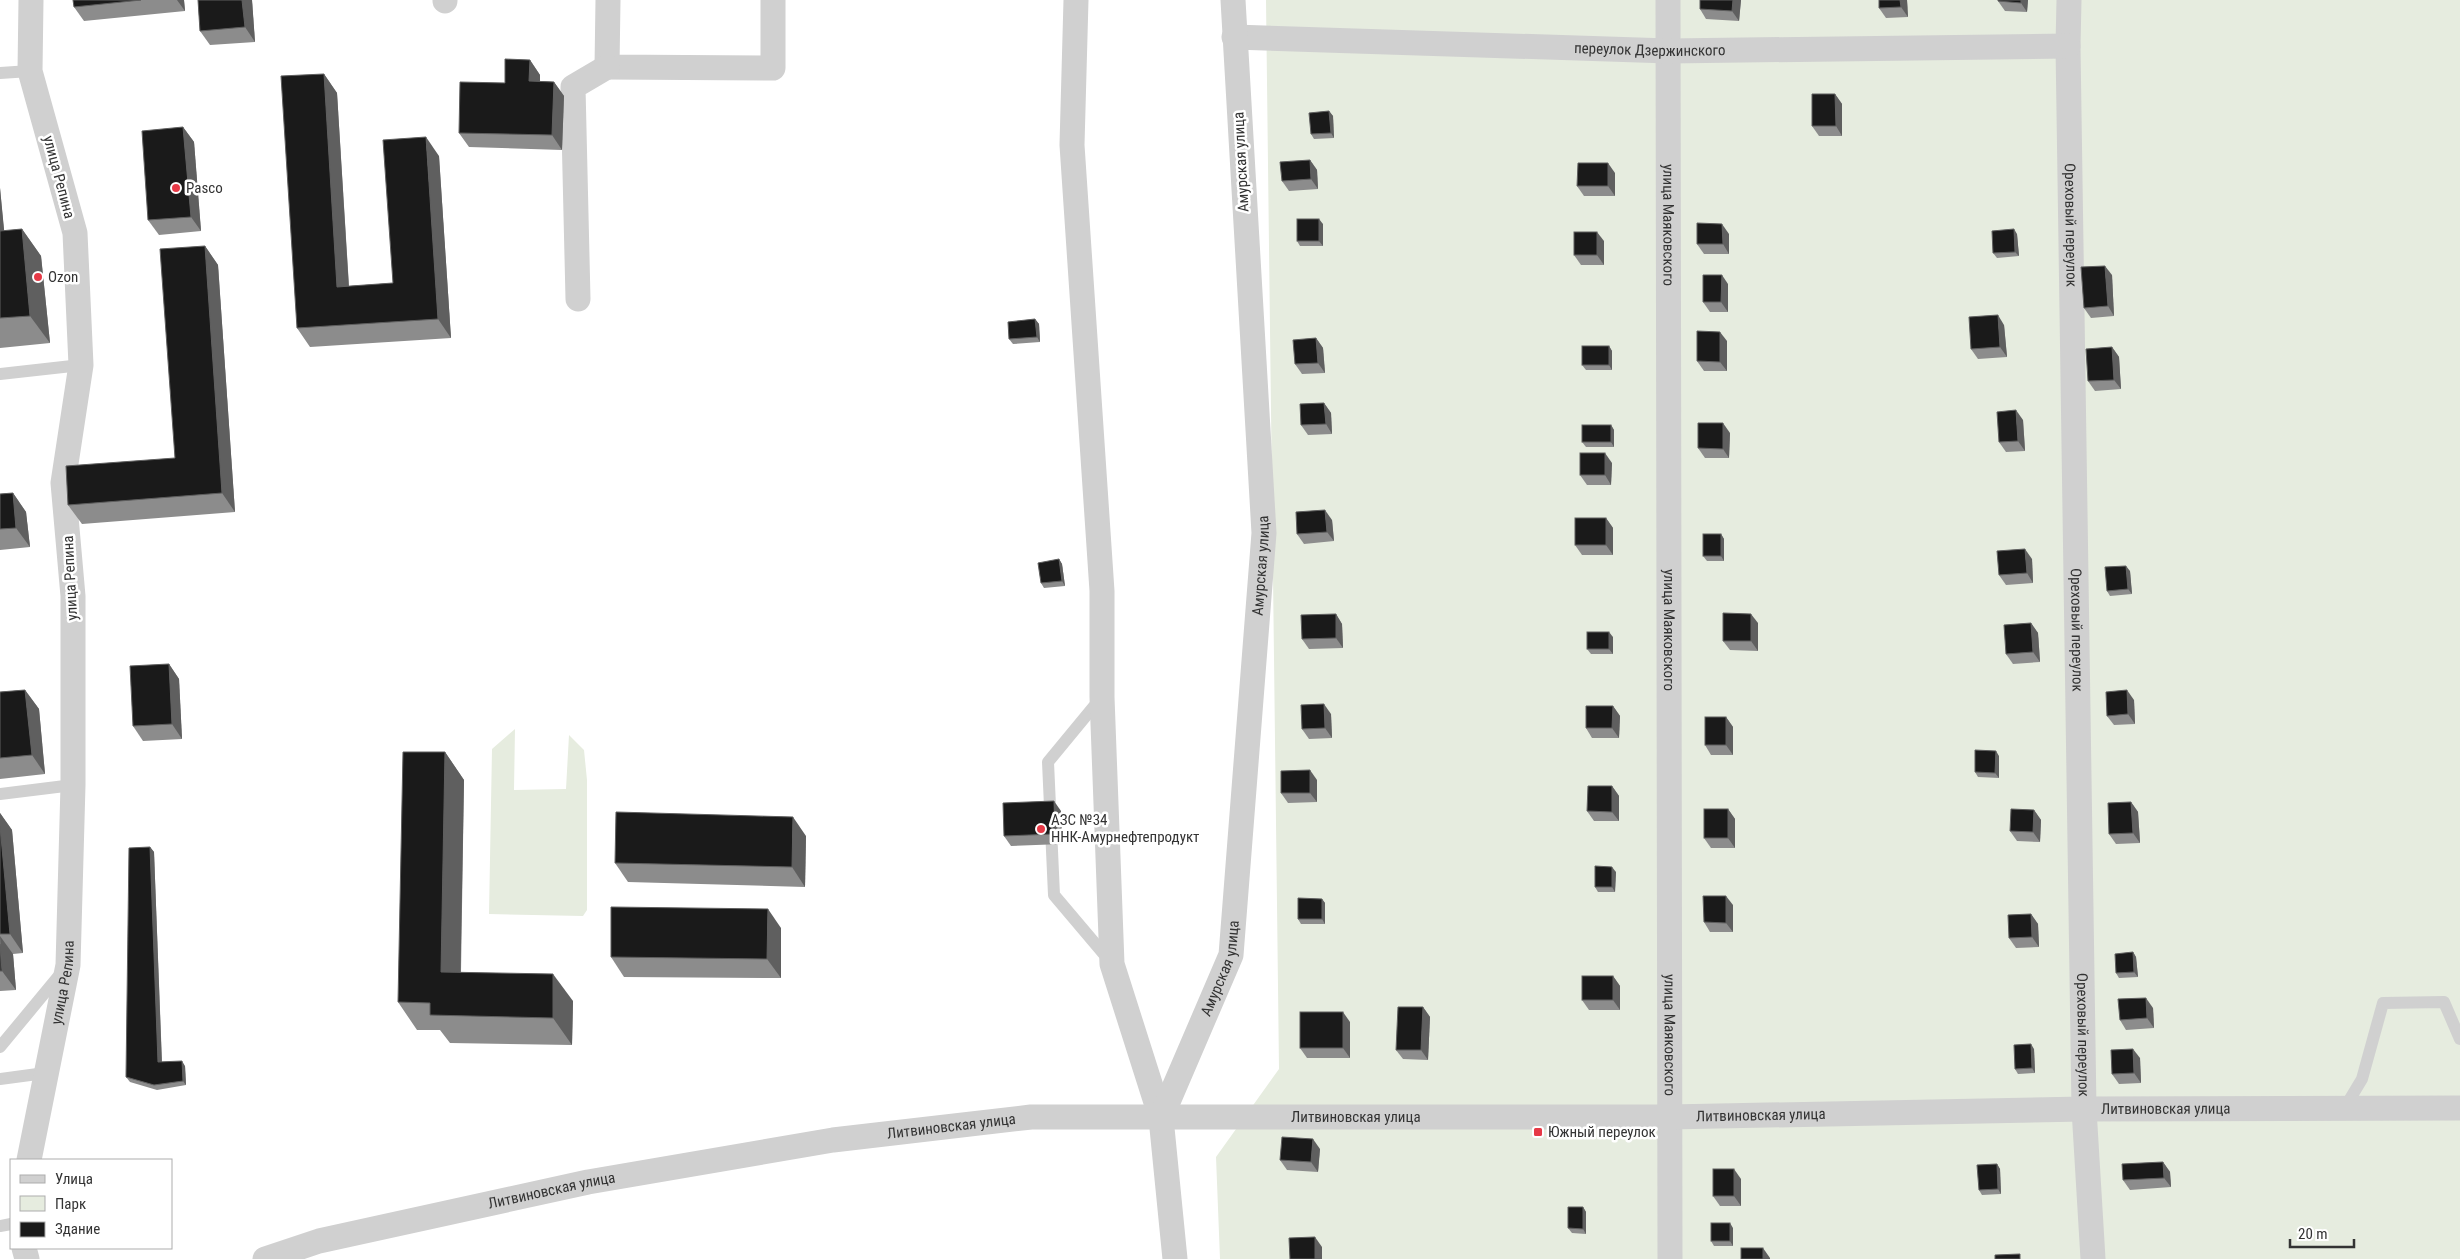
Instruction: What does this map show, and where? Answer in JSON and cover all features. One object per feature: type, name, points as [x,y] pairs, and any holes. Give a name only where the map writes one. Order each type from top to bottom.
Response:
[{"type":"street","name":"улица Репина","points":[[29,1159],[68,965],[73,785],[73,596],[63,483],[81,365],[75,233],[30,71],[32,0]]},
{"type":"street","points":[[607,67],[608,0]]},
{"type":"street","points":[[578,299],[573,87],[607,67],[773,68],[772,0]]},
{"type":"street","name":"Амурская улица","points":[[1076,0],[1072,145],[1102,591],[1102,697],[1112,964],[1161,1118],[1175,1259]]},
{"type":"street","name":"Амурская улица","points":[[1161,1118],[1231,955],[1264,533],[1233,0]]},
{"type":"street","name":"улица Маяковского","points":[[1668,0],[1670,1259]]},
{"type":"street","name":"Ореховый переулок","points":[[2069,0],[2068,46],[2084,1109],[2093,1259]]},
{"type":"street","name":"переулок Дзержинского","points":[[1234,37],[1669,51],[2068,46]]},
{"type":"street","name":"Литвиновская улица","points":[[265,1259],[319,1241],[588,1182],[833,1140],[1031,1117],[1669,1118],[2084,1109],[2460,1108]]},
{"type":"lane","points":[[0,73],[30,71]]},
{"type":"lane","points":[[0,374],[81,365]]},
{"type":"lane","points":[[1102,697],[1048,762],[1054,895],[1112,964]]},
{"type":"lane","points":[[0,794],[73,785]]},
{"type":"lane","points":[[0,1047],[68,965]]},
{"type":"lane","points":[[2343,1109],[2362,1079],[2383,1003],[2444,1002],[2460,1039]]},
{"type":"lane","points":[[0,1079],[45,1074]]},
{"type":"green space","points":[[1266,0],[2460,0],[2460,1259],[1220,1259],[1216,1157],[1279,1069]]},
{"type":"green space","points":[[515,729],[514,790],[566,789],[569,735],[584,750],[587,780],[587,910],[583,916],[489,914],[492,749]]},
{"type":"building","points":[[73,0],[141,0],[74,7]]},
{"type":"building","points":[[198,0],[242,0],[245,27],[200,31]]},
{"type":"building","points":[[1700,0],[1733,0],[1732,11],[1700,9]]},
{"type":"building","points":[[1879,0],[1900,0],[1901,7],[1879,8]]},
{"type":"building","points":[[2021,0],[2021,3],[1998,1]]},
{"type":"building","points":[[505,59],[530,60],[529,81],[554,82],[552,135],[459,133],[460,82],[505,83]]},
{"type":"building","points":[[324,74],[337,287],[393,283],[383,140],[426,137],[438,319],[297,328],[281,76]]},
{"type":"building","points":[[1812,94],[1835,94],[1836,126],[1812,126]]},
{"type":"building","points":[[1329,111],[1331,133],[1311,134],[1309,113]]},
{"type":"building","name":"Pasco","points":[[183,127],[191,217],[148,220],[142,131]]},
{"type":"building","points":[[1310,160],[1311,179],[1282,181],[1280,162]]},
{"type":"building","points":[[1578,163],[1608,163],[1608,186],[1577,186]]},
{"type":"building","points":[[1297,219],[1319,219],[1319,241],[1297,241]]},
{"type":"building","points":[[1697,223],[1722,224],[1723,244],[1697,244]]},
{"type":"building","points":[[22,229],[30,316],[0,318],[0,231]]},
{"type":"building","points":[[2014,229],[2015,252],[1993,253],[1992,231]]},
{"type":"building","points":[[1574,232],[1597,232],[1597,255],[1574,255]]},
{"type":"building","points":[[205,246],[222,493],[68,505],[66,466],[175,458],[160,249]]},
{"type":"building","points":[[2105,266],[2108,306],[2084,308],[2081,267]]},
{"type":"building","points":[[1703,275],[1722,275],[1721,302],[1703,302]]},
{"type":"building","points":[[1998,315],[2000,347],[1971,349],[1969,317]]},
{"type":"building","points":[[1035,319],[1037,337],[1009,339],[1008,322]]},
{"type":"building","points":[[1697,331],[1720,332],[1720,362],[1697,361]]},
{"type":"building","points":[[1316,338],[1318,363],[1295,364],[1293,340]]},
{"type":"building","points":[[1582,346],[1609,346],[1609,365],[1582,365]]},
{"type":"building","points":[[2112,347],[2114,380],[2088,381],[2086,349]]},
{"type":"building","points":[[1324,403],[1326,424],[1301,425],[1300,404]]},
{"type":"building","points":[[2016,410],[2018,441],[1999,442],[1997,412]]},
{"type":"building","points":[[1698,423],[1723,423],[1723,449],[1698,448]]},
{"type":"building","points":[[1582,425],[1611,425],[1611,442],[1582,442]]},
{"type":"building","points":[[1580,453],[1605,453],[1605,475],[1580,475]]},
{"type":"building","points":[[13,493],[16,528],[0,529],[0,494]]},
{"type":"building","points":[[1325,510],[1327,532],[1297,534],[1296,512]]},
{"type":"building","points":[[1575,518],[1606,518],[1606,545],[1575,545]]},
{"type":"building","points":[[1703,534],[1721,534],[1721,556],[1703,556]]},
{"type":"building","points":[[2025,549],[2027,573],[1999,575],[1997,551]]},
{"type":"building","points":[[1059,559],[1062,581],[1041,583],[1038,563]]},
{"type":"building","points":[[2126,566],[2128,589],[2107,591],[2105,567]]},
{"type":"building","points":[[1723,613],[1751,614],[1751,641],[1723,641]]},
{"type":"building","points":[[1336,614],[1336,638],[1302,639],[1301,615]]},
{"type":"building","points":[[2031,623],[2033,652],[2006,654],[2004,625]]},
{"type":"building","points":[[1587,632],[1609,632],[1609,649],[1587,649]]},
{"type":"building","points":[[169,664],[172,724],[133,726],[130,666]]},
{"type":"building","points":[[25,690],[32,755],[0,758],[0,692]]},
{"type":"building","points":[[2127,690],[2128,714],[2107,716],[2106,692]]},
{"type":"building","points":[[1324,704],[1325,728],[1302,729],[1301,705]]},
{"type":"building","points":[[1586,706],[1613,706],[1612,728],[1586,728]]},
{"type":"building","points":[[1705,717],[1726,717],[1726,745],[1705,745]]},
{"type":"building","points":[[1975,750],[1996,751],[1995,773],[1975,772]]},
{"type":"building","points":[[403,752],[445,752],[441,972],[553,974],[553,1018],[430,1015],[430,1003],[398,1002]]},
{"type":"building","points":[[1310,770],[1310,793],[1281,793],[1281,771]]},
{"type":"building","points":[[1588,786],[1612,786],[1612,812],[1587,811]]},
{"type":"building","points":[[1054,801],[1055,834],[1004,836],[1003,803]]},
{"type":"building","points":[[2131,802],[2133,833],[2109,834],[2108,803]]},
{"type":"building","points":[[1704,809],[1728,809],[1728,838],[1704,838]]},
{"type":"building","points":[[2011,809],[2034,810],[2033,832],[2010,831]]},
{"type":"building","points":[[616,812],[793,817],[792,867],[615,863]]},
{"type":"building","points":[[0,826],[10,934],[0,934]]},
{"type":"building","points":[[150,847],[158,1062],[182,1061],[183,1081],[154,1085],[126,1077],[129,848]]},
{"type":"building","points":[[1595,866],[1612,867],[1612,887],[1595,887]]},
{"type":"building","points":[[1703,896],[1726,896],[1726,923],[1704,922]]},
{"type":"building","points":[[1298,898],[1322,899],[1322,919],[1298,919]]},
{"type":"building","points":[[611,907],[768,909],[767,959],[611,957]]},
{"type":"building","points":[[2031,914],[2032,937],[2009,938],[2008,915]]},
{"type":"building","points":[[0,944],[2,971],[0,971]]},
{"type":"building","points":[[2133,952],[2134,972],[2116,973],[2115,954]]},
{"type":"building","points":[[1582,976],[1613,976],[1613,1000],[1582,1000]]},
{"type":"building","points":[[2146,998],[2147,1018],[2120,1020],[2118,999]]},
{"type":"building","points":[[1398,1007],[1423,1007],[1421,1050],[1396,1050]]},
{"type":"building","points":[[1300,1012],[1343,1012],[1343,1048],[1300,1048]]},
{"type":"building","points":[[2031,1044],[2032,1068],[2015,1069],[2014,1045]]},
{"type":"building","points":[[2133,1049],[2134,1073],[2112,1074],[2111,1050]]},
{"type":"building","points":[[1282,1137],[1313,1139],[1311,1162],[1280,1160]]},
{"type":"building","points":[[2163,1162],[2164,1178],[2123,1180],[2122,1164]]},
{"type":"building","points":[[1997,1164],[1998,1189],[1979,1190],[1977,1165]]},
{"type":"building","points":[[1713,1169],[1734,1169],[1734,1196],[1713,1196]]},
{"type":"building","points":[[1568,1207],[1583,1207],[1583,1229],[1568,1228]]},
{"type":"building","points":[[1711,1223],[1730,1223],[1730,1241],[1711,1241]]},
{"type":"building","points":[[1315,1237],[1315,1259],[1290,1259],[1289,1238]]},
{"type":"building","points":[[1741,1248],[1763,1248],[1763,1259],[1741,1259]]},
{"type":"building","points":[[2020,1254],[2020,1259],[1995,1259],[1995,1255]]},
{"type":"place","name":"Pasco","points":[[176,188]]},
{"type":"place","name":"Ozon","points":[[38,277]]},
{"type":"place","name":"АЗС №34 ННК-Амурнефтепродукт","points":[[1041,829]]},
{"type":"place","name":"Южный переулок","points":[[1538,1132]]}]
